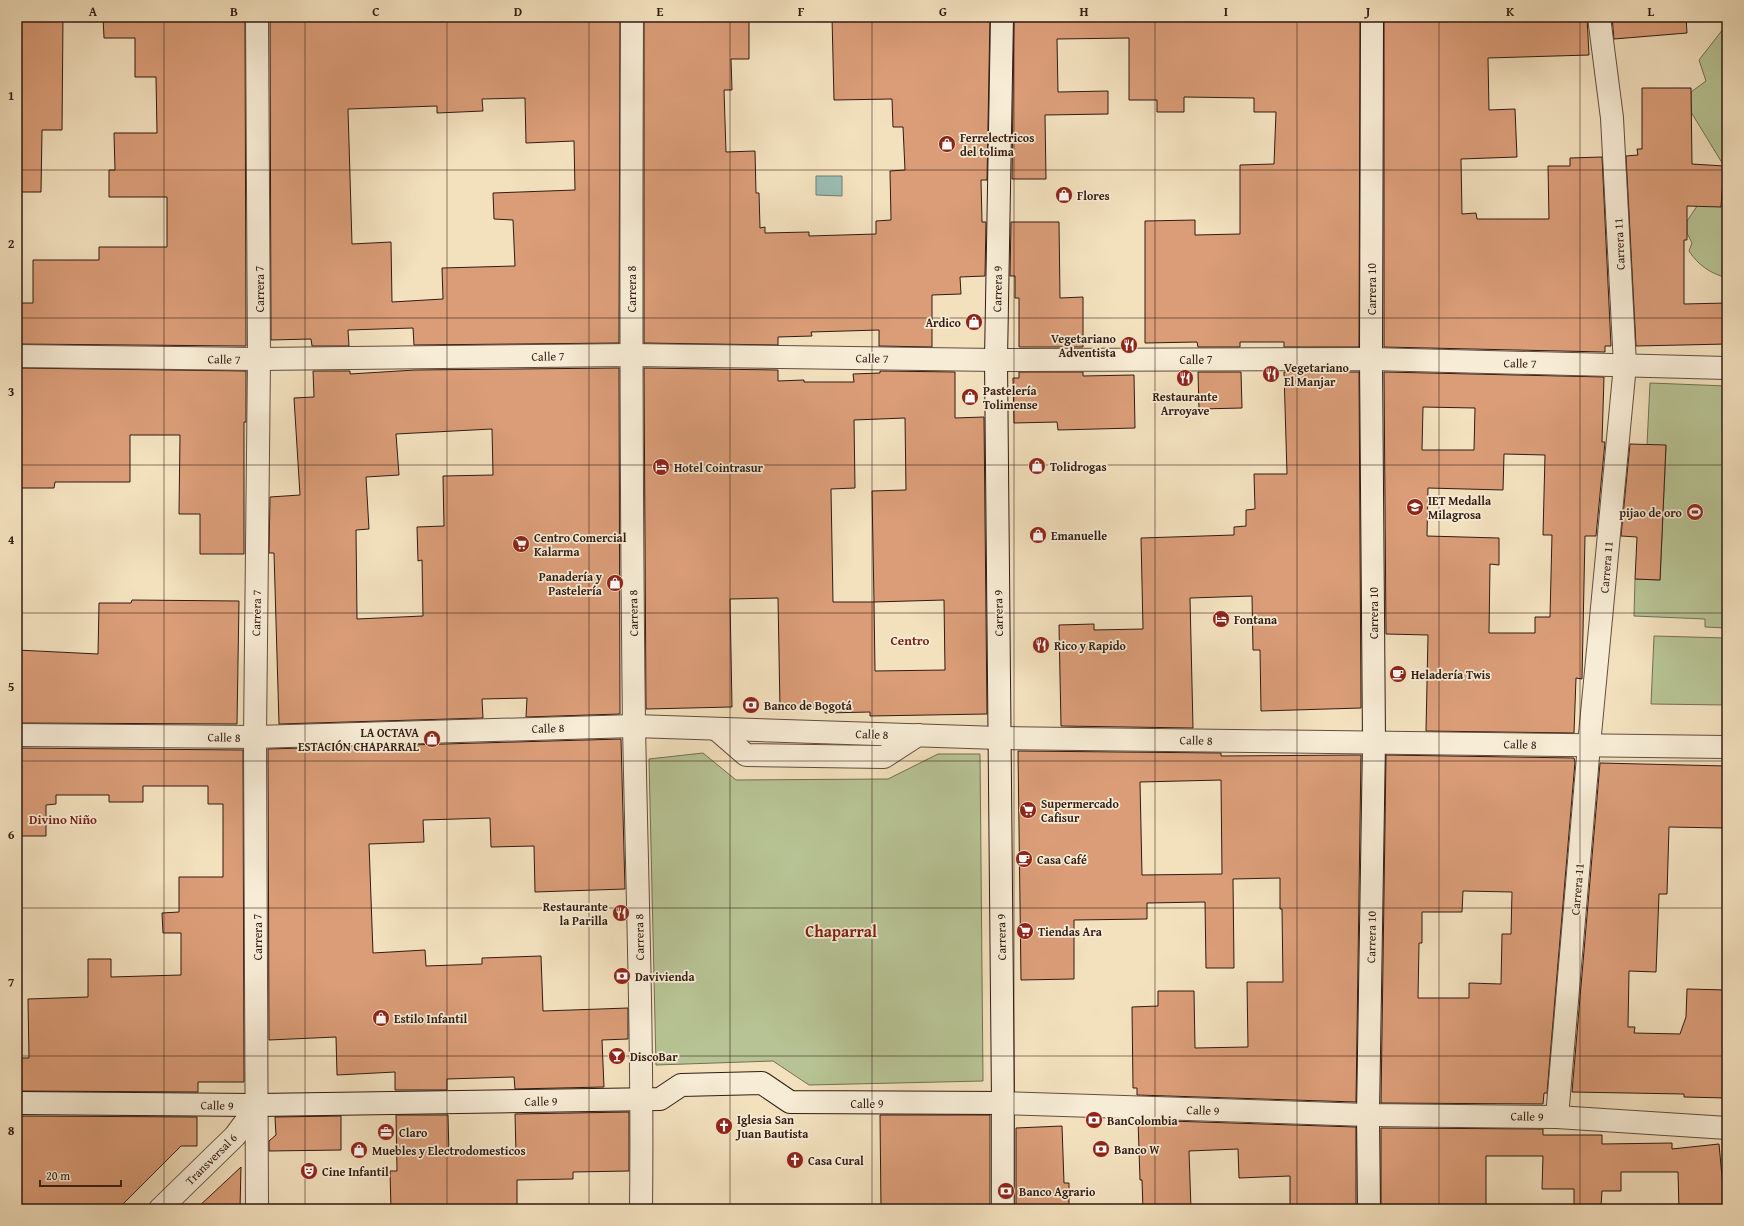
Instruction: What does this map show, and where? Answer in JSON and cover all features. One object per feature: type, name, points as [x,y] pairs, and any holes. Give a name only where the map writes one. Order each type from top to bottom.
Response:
[{"type":"street","name":"Carrera 7","points":[[257,17],[259,359],[255,737],[258,1106],[257,1209]]},
{"type":"street","name":"Carrera 8","points":[[632,17],[630,355],[634,726],[643,1099],[641,1209]]},
{"type":"street","name":"Carrera 9","points":[[1002,17],[996,360],[1003,1209]]},
{"type":"street","name":"Carrera 10","points":[[1369,1209],[1368,1115],[1374,742],[1371,359],[1372,17]]},
{"type":"street","name":"Carrera 11","points":[[1557,1117],[1589,745],[1625,365],[1612,118],[1599,17]]},
{"type":"street","name":"Calle 7","points":[[17,356],[259,359],[630,355],[996,360],[1371,359],[1727,368]]},
{"type":"street","name":"Calle 8","points":[[17,734],[255,737],[634,726],[999,738],[1727,747]]},
{"type":"street","name":"Calle 9","points":[[17,1102],[258,1106],[660,1099],[681,1085],[762,1083],[790,1102],[1003,1104],[1368,1115],[1557,1117],[1727,1128]]},
{"type":"street","name":"Transversal 6","points":[[160,1209],[235,1136],[258,1106]]},
{"type":"green space","points":[[1727,24],[1727,278],[1715,274],[1705,268],[1689,251],[1692,243],[1687,233],[1687,221],[1724,166],[1691,112],[1691,92],[1706,81],[1699,60]]},
{"type":"green space","name":"pijao de oro","points":[[1650,383],[1727,386],[1727,628],[1705,627],[1705,619],[1634,616],[1635,579],[1660,580],[1666,446],[1647,445]]},
{"type":"green space","points":[[1654,636],[1727,638],[1727,705],[1651,704]]},
{"type":"green space","points":[[703,753],[736,780],[888,779],[938,754],[980,754],[983,1081],[809,1085],[773,1061],[656,1065],[649,759]]},
{"type":"water","points":[[816,176],[842,176],[842,196],[816,195]]},
{"type":"building","points":[[17,17],[63,17],[62,130],[42,130],[41,192],[17,192]]},
{"type":"building","points":[[103,17],[245,17],[246,346],[17,344],[17,303],[33,303],[33,260],[99,260],[99,247],[167,247],[167,197],[109,197],[109,170],[115,170],[114,133],[157,133],[156,77],[135,77],[135,38],[104,38]]},
{"type":"building","points":[[270,17],[620,17],[619,343],[414,345],[413,328],[348,330],[349,346],[312,346],[311,339],[271,340]],"holes":[[[525,98],[526,143],[574,141],[575,190],[493,193],[494,219],[513,220],[515,266],[442,268],[443,299],[392,302],[391,242],[352,244],[348,109],[437,106],[437,113],[483,111],[482,99]]]},
{"type":"building","points":[[644,17],[749,17],[749,59],[731,59],[732,90],[724,90],[726,152],[755,151],[756,193],[759,193],[760,228],[765,227],[765,233],[809,232],[809,236],[876,234],[876,221],[891,220],[890,171],[905,170],[903,127],[893,127],[892,99],[834,100],[832,17],[990,17],[987,180],[981,180],[982,222],[986,222],[985,276],[960,277],[961,294],[932,295],[932,347],[879,346],[879,330],[811,332],[812,336],[778,337],[778,345],[644,343]]},
{"type":"building","points":[[1014,17],[1360,17],[1359,347],[1284,347],[1284,342],[1240,342],[1240,347],[1198,347],[1197,342],[1145,343],[1145,221],[1195,220],[1195,235],[1240,234],[1240,165],[1274,164],[1276,112],[1254,112],[1254,98],[1184,97],[1184,112],[1157,112],[1157,100],[1129,100],[1129,38],[1057,39],[1058,92],[1108,91],[1108,114],[1045,115],[1046,179],[1012,179]]},
{"type":"building","points":[[1384,17],[1587,17],[1589,55],[1488,58],[1489,110],[1515,109],[1517,157],[1461,159],[1462,214],[1476,213],[1477,219],[1549,219],[1548,166],[1570,166],[1570,158],[1602,157],[1611,346],[1605,346],[1605,352],[1384,347]]},
{"type":"building","points":[[1612,17],[1686,17],[1687,33],[1614,39]]},
{"type":"building","points":[[1642,88],[1691,88],[1692,164],[1724,166],[1721,207],[1687,206],[1687,240],[1684,240],[1684,304],[1727,303],[1727,344],[1636,346],[1626,156],[1638,155],[1637,149],[1642,149]]},
{"type":"building","points":[[1011,222],[1059,222],[1060,298],[1083,297],[1083,347],[1019,347],[1019,298],[1015,298],[1015,276],[1010,276]]},
{"type":"building","points":[[17,368],[246,371],[246,422],[244,422],[244,554],[200,554],[200,514],[179,514],[180,435],[130,435],[130,482],[55,482],[54,488],[17,488]]},
{"type":"building","points":[[619,368],[620,714],[526,717],[527,698],[482,699],[483,718],[279,724],[274,553],[269,553],[270,497],[300,495],[294,398],[314,397],[313,371],[350,371],[350,374],[415,370]],"holes":[[[492,429],[493,475],[443,476],[444,526],[417,527],[418,561],[422,560],[423,616],[357,619],[356,530],[369,529],[366,477],[399,475],[396,434]]]},
{"type":"building","points":[[644,368],[778,370],[778,381],[804,380],[804,382],[854,382],[853,374],[880,373],[880,371],[955,372],[955,418],[984,417],[987,714],[870,716],[870,712],[825,713],[825,708],[780,709],[778,598],[730,599],[732,707],[646,709]],"holes":[[[905,418],[906,490],[872,491],[874,602],[833,602],[831,489],[855,488],[854,420]],[[944,600],[945,670],[875,671],[874,602]]]},
{"type":"building","points":[[1019,372],[1083,372],[1083,376],[1134,375],[1135,428],[1058,430],[1057,422],[1014,423],[1013,378],[1019,378]]},
{"type":"building","points":[[1198,372],[1241,372],[1242,408],[1199,409]]},
{"type":"building","points":[[1284,372],[1359,372],[1361,708],[1261,711],[1260,650],[1253,650],[1252,596],[1190,598],[1193,728],[1061,726],[1059,625],[1094,624],[1094,630],[1143,629],[1141,538],[1234,535],[1234,527],[1246,526],[1246,510],[1255,509],[1254,474],[1287,474]]},
{"type":"building","points":[[1384,372],[1604,377],[1602,442],[1605,442],[1596,536],[1585,536],[1582,679],[1576,678],[1574,733],[1426,731],[1428,635],[1386,634]],"holes":[[[1423,407],[1475,408],[1474,450],[1422,450]],[[1504,454],[1545,455],[1543,535],[1552,535],[1550,617],[1535,617],[1535,633],[1489,633],[1490,564],[1499,565],[1499,538],[1427,536],[1428,488],[1503,490]]]},
{"type":"building","points":[[1630,444],[1666,445],[1660,580],[1635,579],[1637,537],[1621,536]]},
{"type":"building","points":[[132,600],[239,601],[237,724],[17,723],[17,650],[98,654],[99,603],[131,603]]},
{"type":"building","points":[[621,739],[625,889],[535,892],[534,846],[491,847],[490,818],[423,820],[424,842],[369,844],[373,953],[425,950],[426,966],[482,964],[482,958],[541,956],[543,1011],[628,1008],[628,1039],[602,1040],[604,1087],[515,1089],[514,1077],[447,1079],[447,1090],[395,1090],[395,1072],[337,1075],[336,1037],[269,1040],[268,749]]},
{"type":"building","points":[[17,748],[243,750],[244,1082],[198,1082],[198,1092],[17,1091],[17,1058],[29,1058],[28,999],[88,997],[88,959],[111,959],[111,977],[181,975],[181,933],[163,933],[162,913],[179,912],[179,877],[223,877],[223,804],[208,804],[208,786],[143,786],[143,802],[109,802],[109,795],[56,795],[56,804],[46,805],[46,836],[17,836]]},
{"type":"building","points":[[1018,751],[1221,753],[1221,756],[1361,755],[1356,1102],[1137,1095],[1137,1088],[1133,1088],[1132,1007],[1158,1006],[1158,991],[1194,991],[1195,1048],[1248,1047],[1247,982],[1283,982],[1280,878],[1233,879],[1234,968],[1206,968],[1205,902],[1147,903],[1147,919],[1074,920],[1074,979],[1021,980]],"holes":[[[1221,780],[1222,874],[1142,875],[1140,782]]]},
{"type":"building","points":[[1386,755],[1574,758],[1575,762],[1547,1093],[1544,1093],[1543,1104],[1381,1103]],"holes":[[[1463,891],[1512,892],[1511,934],[1502,934],[1501,984],[1469,983],[1469,998],[1418,998],[1419,943],[1422,943],[1422,912],[1462,912]]]},
{"type":"building","points":[[1600,763],[1726,766],[1724,828],[1669,827],[1667,894],[1659,894],[1656,972],[1629,971],[1628,1027],[1635,1027],[1634,1033],[1680,1034],[1686,1017],[1687,989],[1727,990],[1727,1098],[1684,1097],[1684,1094],[1572,1092]]},
{"type":"building","points":[[629,1112],[629,1171],[573,1172],[573,1179],[517,1180],[517,1205],[482,1206],[482,1209],[391,1209],[390,1171],[397,1171],[396,1115],[448,1115],[449,1155],[516,1154],[515,1114]]},
{"type":"building","points":[[880,1115],[990,1115],[990,1209],[881,1209]]},
{"type":"building","points":[[17,1116],[197,1117],[197,1146],[181,1146],[118,1209],[17,1209]]},
{"type":"building","points":[[341,1116],[341,1150],[269,1151],[269,1141],[276,1135],[275,1117]]},
{"type":"building","points":[[1138,1120],[1356,1127],[1356,1209],[1290,1209],[1290,1176],[1239,1178],[1238,1149],[1189,1151],[1191,1209],[1143,1209],[1142,1180],[1140,1180]]},
{"type":"building","points":[[1062,1126],[1064,1183],[1069,1183],[1069,1209],[1016,1209],[1016,1128]]},
{"type":"building","points":[[1381,1128],[1543,1129],[1543,1135],[1602,1135],[1602,1144],[1672,1143],[1672,1149],[1719,1144],[1725,1209],[1679,1209],[1678,1172],[1621,1172],[1621,1191],[1602,1191],[1601,1206],[1574,1206],[1574,1189],[1542,1189],[1543,1156],[1486,1156],[1486,1209],[1381,1209]]},
{"type":"building","points":[[241,1167],[240,1209],[196,1209]]},
{"type":"place","name":"Ferrelectricos del tolima","points":[[947,144]]},
{"type":"place","name":"Flores","points":[[1064,195]]},
{"type":"place","name":"Ardico","points":[[974,322]]},
{"type":"place","name":"Vegetariano Adventista","points":[[1129,345]]},
{"type":"place","name":"Vegetariano El Manjar","points":[[1271,374]]},
{"type":"place","name":"Restaurante Arroyave","points":[[1185,378]]},
{"type":"place","name":"Pastelería Tolimense","points":[[970,397]]},
{"type":"place","name":"Tolidrogas","points":[[1037,466]]},
{"type":"place","name":"Hotel Cointrasur","points":[[661,467]]},
{"type":"place","name":"IET Medalla Milagrosa","points":[[1415,507]]},
{"type":"place","name":"pijao de oro","points":[[1695,512]]},
{"type":"place","name":"Emanuelle","points":[[1038,535]]},
{"type":"place","name":"Centro Comercial Kalarma","points":[[521,544]]},
{"type":"place","name":"Panadería y Pastelería","points":[[615,583]]},
{"type":"place","name":"Fontana","points":[[1221,619]]},
{"type":"place","name":"Rico y Rapido","points":[[1041,645]]},
{"type":"place","name":"Heladería Twis","points":[[1398,674]]},
{"type":"place","name":"Banco de Bogotá","points":[[751,705]]},
{"type":"place","name":"LA OCTAVA ESTACIÓN CHAPARRAL","points":[[432,739]]},
{"type":"place","name":"Supermercado Cafisur","points":[[1028,810]]},
{"type":"place","name":"Casa Café","points":[[1024,859]]},
{"type":"place","name":"Restaurante la Parilla","points":[[621,913]]},
{"type":"place","name":"Tiendas Ara","points":[[1025,931]]},
{"type":"place","name":"Davivienda","points":[[622,976]]},
{"type":"place","name":"Estilo Infantil","points":[[381,1018]]},
{"type":"place","name":"DiscoBar","points":[[617,1056]]},
{"type":"place","name":"BanColombia","points":[[1094,1120]]},
{"type":"place","name":"Iglesia San Juan Bautista","points":[[724,1126]]},
{"type":"place","name":"Claro","points":[[386,1132]]},
{"type":"place","name":"Banco W","points":[[1101,1149]]},
{"type":"place","name":"Muebles y Electrodomesticos","points":[[359,1150]]},
{"type":"place","name":"Casa Cural","points":[[795,1160]]},
{"type":"place","name":"Cine Infantil","points":[[309,1171]]},
{"type":"place","name":"Banco Agrario","points":[[1006,1191]]},
{"type":"district","name":"Centro","points":[[910,640]]},
{"type":"district","name":"Divino Niño","points":[[63,819]]},
{"type":"district","name":"Chaparral","points":[[841,931]]}]
